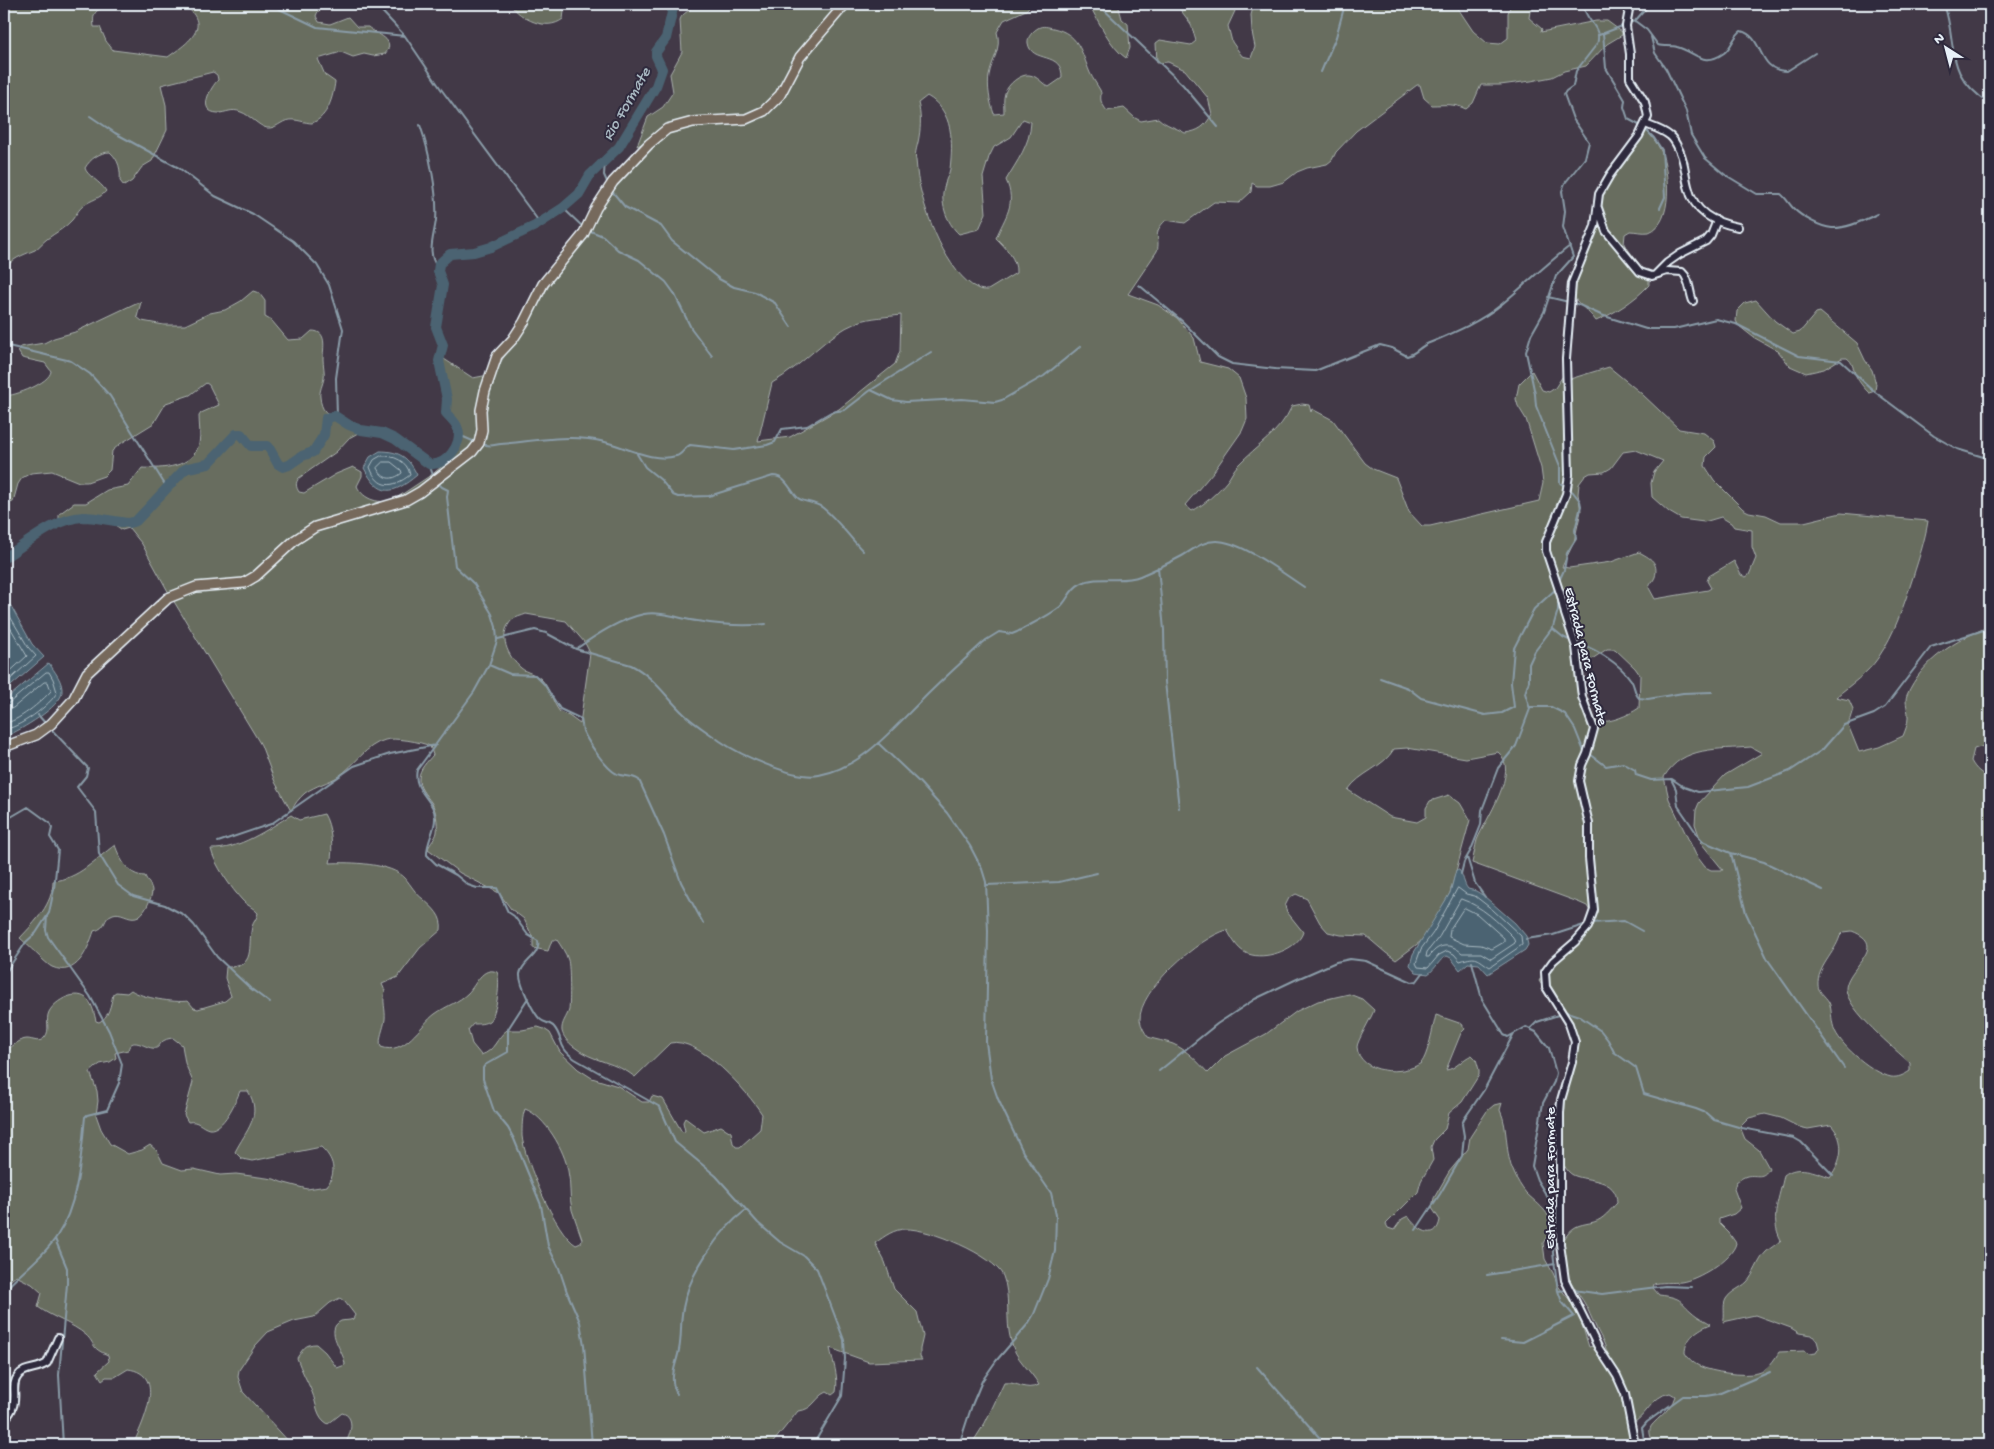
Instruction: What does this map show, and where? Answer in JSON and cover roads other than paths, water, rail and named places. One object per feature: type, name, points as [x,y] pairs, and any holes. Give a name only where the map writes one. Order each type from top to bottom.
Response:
[{"type":"main road","points":[[4,746],[36,735],[51,724],[73,700],[87,673],[168,598],[196,587],[244,583],[256,576],[305,532],[406,500],[420,492],[472,452],[479,443],[485,391],[497,356],[513,339],[524,322],[543,284],[583,235],[596,208],[614,182],[649,144],[667,129],[692,122],[746,119],[764,111],[780,95],[800,57],[845,4]]},
{"type":"street","points":[[1630,4],[1626,26],[1630,54],[1630,78],[1644,102],[1648,117],[1645,124],[1665,133],[1675,142],[1682,157],[1694,204],[1702,213],[1738,227]]},
{"type":"street","name":"Estrada para Formate","points":[[1635,1445],[1625,1394],[1617,1376],[1598,1347],[1572,1295],[1565,1280],[1562,1267],[1560,1244],[1559,1120],[1561,1100],[1572,1062],[1575,1042],[1569,1024],[1550,995],[1544,978],[1545,972],[1553,961],[1575,942],[1588,926],[1594,910],[1589,858],[1589,824],[1580,781],[1582,764],[1594,729],[1582,697],[1576,647],[1546,551],[1546,542],[1566,494],[1569,475],[1566,359],[1575,273],[1595,226],[1599,194],[1610,175],[1639,136],[1645,124]]},
{"type":"street","points":[[1597,202],[1604,225],[1614,243],[1642,274],[1648,276],[1668,271],[1682,272],[1688,279],[1693,301]]},
{"type":"street","points":[[1656,274],[1680,254],[1706,241],[1711,235],[1717,220]]},
{"type":"street","points":[[4,1420],[14,1406],[15,1380],[17,1376],[22,1372],[47,1363],[58,1338]]},
{"type":"water","points":[[380,451],[393,452],[403,457],[411,464],[417,475],[401,487],[388,490],[381,489],[370,478],[364,468],[370,457]]},
{"type":"water","points":[[4,599],[11,606],[32,644],[44,657],[4,692]]},
{"type":"water","points":[[49,663],[61,684],[62,692],[60,698],[48,711],[7,736],[4,731],[4,701]]},
{"type":"water","points":[[1456,870],[1461,872],[1468,889],[1484,896],[1515,923],[1526,936],[1528,945],[1525,950],[1488,974],[1479,964],[1468,963],[1460,970],[1451,958],[1447,956],[1428,974],[1416,972],[1410,965],[1413,954],[1450,893]]},
{"type":"waterway","points":[[269,4],[317,27],[405,36]]},
{"type":"waterway","points":[[375,4],[405,36],[441,89],[540,223]]},
{"type":"waterway","points":[[513,4],[526,7],[548,4]]},
{"type":"waterway","name":"Rio Formate","points":[[4,558],[52,527],[73,518],[89,517],[129,523],[136,521],[184,470],[208,464],[236,434],[241,434],[251,446],[268,446],[278,464],[283,467],[313,452],[324,435],[326,418],[335,416],[361,430],[382,433],[395,439],[429,464],[435,464],[447,458],[456,447],[459,435],[456,424],[446,413],[447,399],[439,361],[443,345],[436,327],[443,285],[438,271],[439,264],[450,254],[474,252],[491,247],[535,226],[563,208],[579,194],[590,175],[619,147],[656,86],[662,69],[656,52],[666,38],[674,4]]},
{"type":"waterway","points":[[1098,4],[1183,85],[1218,127]]},
{"type":"waterway","points":[[1321,72],[1336,37],[1345,4]]},
{"type":"waterway","points":[[1559,581],[1564,570],[1567,553],[1576,539],[1575,530],[1581,506],[1580,501],[1573,492],[1560,483],[1560,466],[1536,406],[1526,352],[1531,335],[1544,312],[1556,276],[1573,257],[1563,227],[1565,211],[1562,191],[1565,183],[1585,158],[1589,142],[1573,119],[1564,94],[1573,86],[1576,71],[1597,44],[1598,38],[1595,28],[1586,15],[1583,4]]},
{"type":"waterway","points":[[1629,23],[1635,21],[1650,4]]},
{"type":"waterway","points":[[1689,4],[1708,9],[1726,6]]},
{"type":"waterway","points":[[1944,4],[1958,70],[1975,92],[1990,104]]},
{"type":"waterway","points":[[1635,21],[1647,30],[1658,45],[1684,49],[1705,59],[1717,57],[1724,53],[1741,31],[1749,34],[1765,60],[1777,70],[1787,71],[1815,53]]},
{"type":"waterway","points":[[1599,35],[1625,25]]},
{"type":"waterway","points":[[1603,33],[1606,68],[1625,100],[1624,107],[1628,119],[1641,126]]},
{"type":"waterway","points":[[1651,37],[1655,53],[1666,69],[1686,111],[1691,135],[1705,158],[1724,174],[1757,194],[1781,194],[1802,215],[1817,224],[1827,227],[1849,226],[1877,214]]},
{"type":"waterway","points":[[90,116],[115,133],[179,168],[215,196],[253,214],[293,241],[317,265],[329,285],[343,329],[336,378],[337,416]]},
{"type":"waterway","points":[[420,125],[430,159],[434,185],[436,220],[432,257],[438,268]]},
{"type":"waterway","points":[[1645,129],[1662,150],[1665,197],[1660,208]]},
{"type":"waterway","points":[[605,161],[604,175],[608,184]]},
{"type":"waterway","points":[[611,190],[625,207],[661,226],[672,241],[719,279],[734,287],[755,292],[775,303],[791,327]]},
{"type":"waterway","points":[[563,208],[584,228]]},
{"type":"waterway","points":[[588,230],[603,236],[618,250],[639,260],[666,282],[674,293],[691,328],[712,356]]},
{"type":"waterway","points":[[1139,285],[1182,321],[1218,357],[1232,364],[1315,371],[1380,345],[1392,348],[1407,356],[1410,355],[1424,345],[1466,327],[1494,310],[1570,246]]},
{"type":"waterway","points":[[1548,297],[1577,304],[1601,315],[1646,329],[1674,329],[1716,319],[1736,324],[1799,356],[1841,361],[1875,392],[1934,436],[1957,449],[1990,459]]},
{"type":"waterway","points":[[4,345],[71,361],[90,374],[110,396],[167,488]]},
{"type":"waterway","points":[[871,390],[892,400],[906,402],[962,399],[995,402],[1002,400],[1044,376],[1081,346]]},
{"type":"waterway","points":[[482,444],[492,446],[553,439],[583,438],[605,442],[640,454],[667,458],[678,455],[690,445],[734,450],[767,445],[775,442],[782,429],[807,426],[831,412],[845,410],[871,390],[931,352]]},
{"type":"waterway","points":[[459,435],[475,442]]},
{"type":"waterway","points":[[637,454],[645,467],[661,480],[673,495],[678,497],[709,496],[773,476],[781,478],[798,498],[820,506],[828,513],[863,551]]},
{"type":"waterway","points":[[429,464],[434,478]]},
{"type":"waterway","points":[[437,482],[448,490],[447,497],[455,566],[474,584],[492,614],[496,627],[497,641],[489,665],[474,692],[417,770],[416,777],[420,790],[431,805],[435,817],[427,855],[436,864],[456,875],[468,885],[477,888],[497,888],[508,912],[514,916],[528,935],[538,941],[537,951],[521,969],[520,978],[538,1017],[554,1027],[563,1047],[569,1055],[660,1107],[675,1142],[716,1176],[758,1223],[780,1242],[804,1256],[817,1269],[844,1340],[845,1359],[842,1396],[813,1445]]},
{"type":"waterway","points":[[498,639],[535,630],[546,633],[576,649],[631,665],[653,681],[688,718],[729,747],[768,765],[809,776],[835,771],[863,755],[888,734],[986,640],[999,632],[1012,634],[1044,617],[1060,607],[1077,586],[1087,581],[1125,579],[1140,576],[1177,559],[1202,544],[1216,541],[1238,546],[1304,587]]},
{"type":"waterway","points":[[1158,567],[1164,630],[1165,682],[1179,808]]},
{"type":"waterway","points":[[1380,678],[1408,688],[1421,698],[1485,715],[1502,713],[1514,707],[1511,683],[1514,648],[1534,609],[1557,588]]},
{"type":"waterway","points":[[1461,874],[1464,862],[1481,825],[1482,810],[1498,768],[1516,746],[1530,709],[1525,693],[1529,681],[1529,664],[1535,651],[1553,627],[1558,610],[1558,598]]},
{"type":"waterway","points":[[576,649],[617,624],[635,616],[651,613],[723,624],[766,624]]},
{"type":"waterway","points":[[1552,628],[1571,641]]},
{"type":"waterway","points":[[1590,754],[1606,766],[1623,763],[1635,770],[1636,775],[1651,780],[1672,779],[1684,787],[1698,792],[1748,787],[1790,771],[1822,750],[1844,725],[1874,714],[1885,707],[1931,647],[1990,628]]},
{"type":"waterway","points":[[1578,643],[1600,653],[1620,668],[1631,680],[1639,698],[1648,699],[1683,693],[1712,692]]},
{"type":"waterway","points":[[489,665],[510,674],[535,675],[544,684],[560,709],[581,719],[585,736],[608,767],[617,774],[634,777],[639,780],[664,835],[681,882],[703,923]]},
{"type":"waterway","points":[[1530,707],[1551,707],[1565,714],[1575,729],[1583,749],[1586,751]]},
{"type":"waterway","points":[[38,715],[46,724]]},
{"type":"waterway","points":[[50,728],[88,768],[86,776],[77,787],[96,812],[99,854],[118,885],[133,896],[165,905],[184,915],[194,925],[217,957],[250,988],[270,1003]]},
{"type":"waterway","points":[[878,743],[919,782],[947,813],[970,846],[982,869],[986,882],[988,931],[986,1042],[991,1079],[998,1099],[1023,1152],[1051,1193],[1056,1215],[1055,1251],[1048,1279],[1034,1314],[982,1381],[959,1445]]},
{"type":"waterway","points":[[218,842],[271,824],[354,766],[390,754],[436,745]]},
{"type":"waterway","points":[[1671,779],[1676,789],[1678,806],[1702,841],[1731,853],[1764,862],[1823,890]]},
{"type":"waterway","points":[[4,821],[28,807],[50,823],[52,828],[50,837],[58,850],[54,889],[49,913],[36,933],[26,942],[4,975]]},
{"type":"waterway","points":[[1731,853],[1746,913],[1768,960],[1844,1068]]},
{"type":"waterway","points":[[1467,857],[1475,883],[1485,897]]},
{"type":"waterway","points":[[986,885],[1059,882],[1097,873]]},
{"type":"waterway","points":[[4,1291],[45,1251],[57,1236],[64,1223],[70,1209],[78,1178],[85,1117],[107,1110],[119,1083],[122,1064],[109,1031],[90,996],[48,937],[46,930],[47,916]]},
{"type":"waterway","points":[[1591,923],[1624,921],[1642,931]]},
{"type":"waterway","points":[[1526,939],[1553,935],[1587,924]]},
{"type":"waterway","points":[[1159,1071],[1217,1024],[1255,999],[1336,962],[1350,959],[1366,961],[1412,982],[1417,981],[1423,973]]},
{"type":"waterway","points":[[1472,962],[1482,999],[1504,1035],[1508,1037],[1526,1027],[1536,1032],[1549,1048],[1556,1073],[1554,1082],[1543,1103],[1532,1166],[1537,1180],[1555,1209],[1553,1253],[1558,1291],[1562,1302],[1574,1316],[1523,1342],[1501,1340]]},
{"type":"waterway","points":[[528,998],[508,1029],[508,1052],[485,1065],[483,1068],[483,1079],[494,1111],[508,1128],[514,1139],[541,1205],[548,1246],[559,1268],[580,1322],[584,1345],[592,1445]]},
{"type":"waterway","points":[[1531,1028],[1537,1022],[1567,1012],[1579,1016],[1601,1031],[1614,1052],[1636,1068],[1644,1094],[1696,1109],[1706,1113],[1714,1120],[1742,1128],[1794,1138],[1801,1142],[1833,1175]]},
{"type":"waterway","points":[[1416,1230],[1462,1156],[1464,1136],[1462,1124],[1464,1119],[1484,1090],[1513,1035]]},
{"type":"waterway","points":[[677,1394],[674,1388],[673,1377],[680,1345],[682,1313],[691,1281],[715,1241],[746,1210]]},
{"type":"waterway","points":[[55,1239],[67,1268],[59,1375],[63,1445]]},
{"type":"waterway","points":[[1487,1275],[1555,1264]]},
{"type":"waterway","points":[[1573,1290],[1602,1294],[1665,1286],[1691,1287]]},
{"type":"waterway","points":[[1558,1291],[1568,1290]]},
{"type":"waterway","points":[[1257,1367],[1326,1445]]},
{"type":"waterway","points":[[1645,1445],[1642,1428],[1647,1422],[1683,1396],[1718,1394],[1770,1372]]}]
